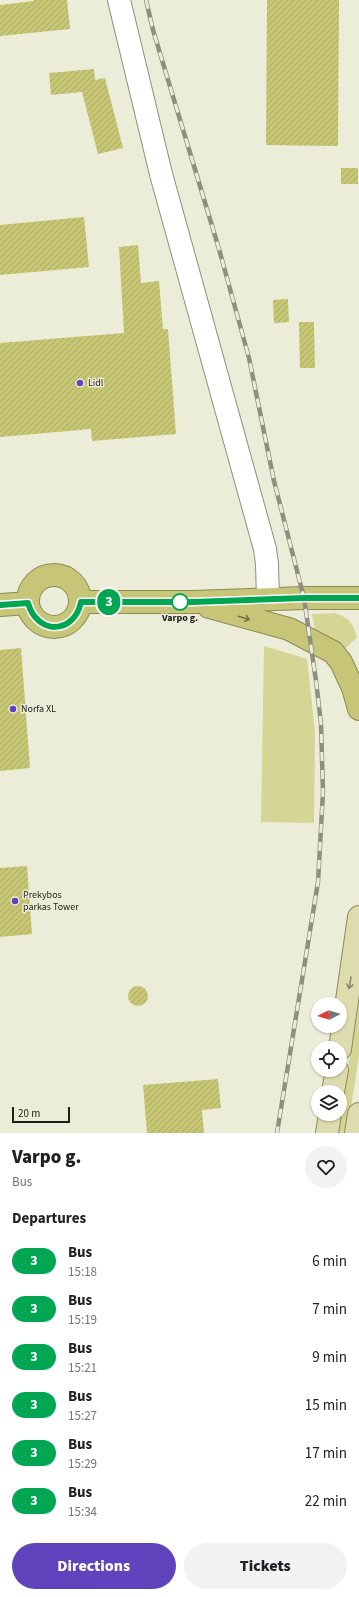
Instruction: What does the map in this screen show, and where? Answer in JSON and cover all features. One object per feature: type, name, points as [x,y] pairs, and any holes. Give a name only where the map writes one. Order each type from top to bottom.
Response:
[{"type":"highway","points":[[50,574],[66,576],[72,581],[77,587],[81,602],[76,616],[65,625],[58,627],[51,627],[38,622],[33,616],[28,603],[31,588],[42,577],[50,574]]},
{"type":"highway","points":[[81,602],[193,602],[359,598]]},
{"type":"highway","points":[[193,602],[250,620],[289,629],[332,652],[341,662],[353,688],[359,709]]},
{"type":"highway","points":[[0,605],[28,603]]},
{"type":"main road","points":[[341,1041],[359,917]]},
{"type":"main road","points":[[356,1133],[359,1114]]},
{"type":"main road","points":[[327,1133],[329,1121]]},
{"type":"street","points":[[119,0],[161,174],[265,549],[268,599]]},
{"type":"green space","points":[[335,613],[344,617],[350,622],[357,637],[343,651],[315,631],[312,614]]},
{"type":"green space","points":[[264,646],[307,659],[315,731],[314,823],[261,822]]},
{"type":"green space","points":[[359,999],[359,1055],[347,1133],[338,1133],[340,1121],[347,1121],[347,1085],[346,1085]]},
{"type":"building","points":[[34,0],[67,0],[70,29],[0,36],[0,5]]},
{"type":"building","points":[[267,0],[339,0],[338,146],[266,145]]},
{"type":"building","points":[[94,69],[95,80],[105,78],[123,148],[98,154],[82,92],[51,95],[49,73]]},
{"type":"building","points":[[341,168],[358,168],[358,184],[341,184]]},
{"type":"building","points":[[84,217],[89,267],[0,275],[0,225]]},
{"type":"building","name":"Lidl","points":[[138,245],[141,283],[159,281],[163,329],[168,329],[176,434],[92,441],[91,429],[0,437],[0,343],[124,333],[119,247]]},
{"type":"building","points":[[288,299],[289,322],[274,323],[273,300]]},
{"type":"building","points":[[299,322],[314,322],[315,368],[300,368]]},
{"type":"building","name":"Norfa XL","points":[[21,648],[30,768],[0,771],[0,650]]},
{"type":"building","name":"Prekybos parkas Tower","points":[[27,866],[32,934],[0,937],[0,868]]},
{"type":"building","points":[[138,986],[145,989],[148,996],[145,1003],[138,1006],[131,1003],[128,996],[131,989]]},
{"type":"building","points":[[218,1079],[221,1108],[202,1110],[204,1133],[147,1133],[143,1085]]},
{"type":"railway","points":[[146,0],[153,30],[219,249],[249,358],[274,481],[304,598],[321,724],[323,792],[318,882],[277,1133]]},
{"type":"bus line","name":"3","points":[[0,605],[28,603],[33,616],[38,622],[51,627],[58,627],[65,625],[76,616],[81,602],[193,602],[304,598],[359,598]]},
{"type":"place","name":"Lidl","points":[[80,383]]},
{"type":"place","name":"Varpo g.","points":[[180,602]]},
{"type":"place","name":"Norfa XL","points":[[13,709]]},
{"type":"place","name":"Prekybos parkas Tower","points":[[15,901]]}]
